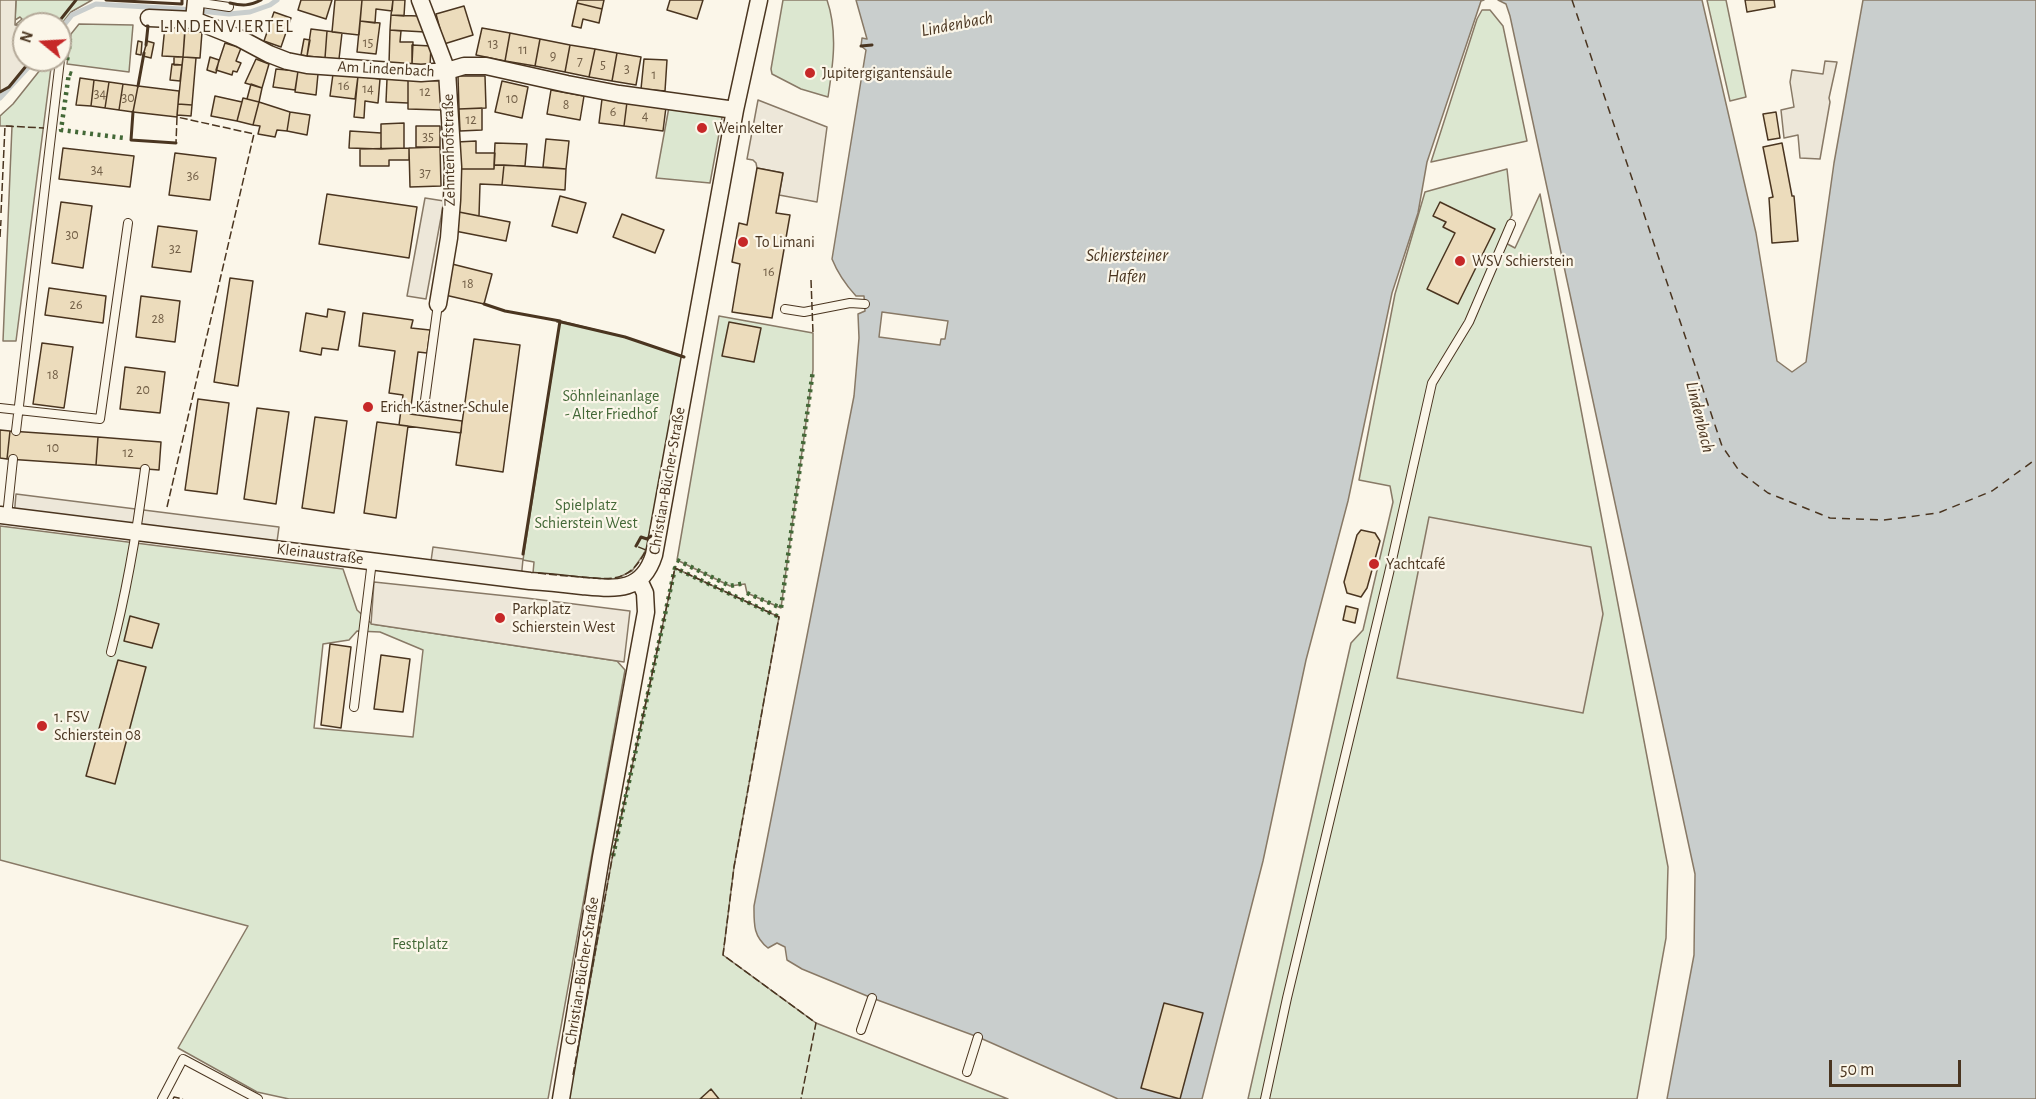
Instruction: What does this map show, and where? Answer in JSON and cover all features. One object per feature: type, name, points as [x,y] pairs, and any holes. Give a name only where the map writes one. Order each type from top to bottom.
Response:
[{"type":"street","name":"Zehntenhofstraße","points":[[420,0],[447,71],[453,167],[448,238],[438,303]]},
{"type":"street","name":"Christian-Bücher-Straße","points":[[561,1099],[601,857],[646,612],[645,593],[639,580],[651,564],[654,555],[730,109],[759,0]]},
{"type":"street","name":"Am Lindenbach","points":[[149,18],[195,9],[238,38],[269,54],[297,63],[421,73],[447,71],[464,66],[486,66],[620,94],[730,109]]},
{"type":"street","name":"Kleinaustraße","points":[[4,515],[526,580],[610,588],[630,585],[639,580]]},
{"type":"lane","points":[[195,9],[229,7]]},
{"type":"lane","points":[[16,431],[58,72]]},
{"type":"lane","points":[[0,408],[100,419],[128,223]]},
{"type":"lane","points":[[1265,1099],[1432,383],[1469,322],[1511,224]]},
{"type":"lane","points":[[424,400],[438,303]]},
{"type":"lane","points":[[785,309],[804,312],[850,303],[865,304]]},
{"type":"lane","points":[[4,515],[13,459]]},
{"type":"lane","points":[[111,652],[124,603],[145,469]]},
{"type":"lane","points":[[354,707],[372,560]]},
{"type":"lane","points":[[861,1030],[872,998]]},
{"type":"lane","points":[[967,1072],[978,1037]]},
{"type":"lane","points":[[162,1099],[183,1059],[258,1099]]},
{"type":"green space","points":[[16,0],[92,0],[71,12],[15,12]]},
{"type":"green space","points":[[783,0],[827,0],[833,36],[833,61],[828,97],[801,89],[772,74]]},
{"type":"green space","points":[[1707,0],[1726,0],[1746,97],[1730,101]]},
{"type":"green space","points":[[1482,10],[1490,10],[1503,26],[1527,141],[1431,162],[1477,19]]},
{"type":"green space","points":[[79,24],[133,25],[129,72],[72,65],[72,33]]},
{"type":"green space","points":[[38,72],[50,72],[16,341],[3,341],[12,126],[0,126],[0,116],[13,104]]},
{"type":"green space","points":[[669,107],[723,112],[710,183],[656,178]]},
{"type":"green space","points":[[1507,169],[1512,215],[1500,240],[1515,248],[1540,194],[1668,867],[1666,938],[1637,1099],[1248,1099],[1351,643],[1363,630],[1393,502],[1390,486],[1359,480],[1395,294],[1425,192]]},
{"type":"green space","points":[[719,316],[813,333],[813,370],[781,608],[747,593],[745,584],[730,586],[677,560]]},
{"type":"green space","name":"Söhnleinanlage - Alter Friedhof","points":[[560,321],[625,337],[684,357],[649,543],[632,571],[613,580],[533,573],[534,562],[523,560]]},
{"type":"green space","name":"Festplatz","points":[[0,526],[343,569],[357,610],[372,624],[617,661],[625,670],[548,1099],[289,1099],[257,1092],[178,1048],[248,926],[0,860]],"holes":[[[357,631],[380,632],[423,650],[413,737],[314,728],[323,644],[349,640]]]},
{"type":"green space","points":[[675,568],[779,617],[734,867],[723,955],[816,1023],[1008,1099],[569,1099],[612,859]]},
{"type":"shaded area","points":[[0,0],[16,0],[16,12],[12,12],[12,72],[21,72],[9,87],[0,92]]},
{"type":"shaded area","points":[[1825,61],[1837,62],[1820,159],[1800,158],[1798,135],[1784,138],[1781,110],[1794,107],[1790,82],[1792,70],[1823,74]]},
{"type":"shaded area","points":[[758,100],[827,127],[817,202],[779,195],[783,173],[757,168],[753,160],[747,159]]},
{"type":"shaded area","points":[[425,198],[444,201],[426,299],[407,296]]},
{"type":"shaded area","points":[[16,494],[279,527],[276,549],[14,517]]},
{"type":"shaded area","points":[[1429,517],[1591,547],[1603,614],[1583,713],[1397,678]]},
{"type":"shaded area","points":[[433,547],[523,559],[521,580],[430,568]]},
{"type":"shaded area","name":"Parkplatz Schierstein West","points":[[374,582],[630,611],[624,662],[371,624]]},
{"type":"water","name":"Schiersteiner Hafen","points":[[856,0],[1484,0],[1481,1],[1427,162],[1418,213],[1392,293],[1348,501],[1306,660],[1263,861],[1202,1099],[1118,1099],[978,1037],[872,998],[802,969],[787,960],[785,947],[777,943],[768,948],[759,939],[755,929],[754,906],[854,396],[859,338],[858,314],[865,311],[864,296],[856,296],[852,292],[832,259],[866,50],[861,46],[862,38],[867,39]]},
{"type":"water","points":[[1498,0],[1702,0],[1756,233],[1777,361],[1792,372],[1806,362],[1834,163],[1863,0],[2036,0],[2036,1099],[1667,1099],[1694,955],[1695,874],[1510,16],[1506,4]]},
{"type":"pier","points":[[882,312],[948,321],[945,339],[941,339],[940,345],[879,337]]},
{"type":"building","points":[[301,0],[332,0],[326,19],[298,10]]},
{"type":"building","points":[[335,0],[362,0],[359,35],[332,32]]},
{"type":"building","points":[[362,0],[393,0],[392,11],[376,9],[375,23],[360,21]]},
{"type":"building","points":[[393,0],[405,0],[404,16],[391,15]]},
{"type":"building","points":[[578,0],[604,0],[602,9],[577,3]]},
{"type":"building","points":[[670,0],[703,0],[697,19],[667,10]]},
{"type":"building","points":[[1745,0],[1774,0],[1775,7],[1747,12]]},
{"type":"building","points":[[577,3],[602,9],[599,23],[583,19],[581,28],[572,26]]},
{"type":"building","points":[[464,6],[473,35],[444,44],[436,14]]},
{"type":"building","points":[[274,12],[291,18],[281,47],[264,41]]},
{"type":"building","points":[[391,15],[418,16],[425,32],[390,30]]},
{"type":"building","points":[[360,21],[380,23],[376,54],[357,52]]},
{"type":"building","points":[[165,26],[185,28],[183,57],[162,56]]},
{"type":"building","points":[[482,28],[510,33],[505,61],[476,55]]},
{"type":"building","points":[[311,29],[327,31],[325,58],[307,56]]},
{"type":"building","points":[[390,30],[401,31],[400,42],[413,42],[412,65],[389,64]]},
{"type":"building","points":[[185,31],[202,32],[200,58],[183,57]]},
{"type":"building","points":[[327,31],[342,33],[339,59],[325,58]]},
{"type":"building","points":[[510,33],[540,39],[535,66],[505,61]]},
{"type":"building","points":[[304,39],[310,40],[307,56],[301,55]]},
{"type":"building","points":[[540,39],[570,45],[565,72],[535,66]]},
{"type":"building","points":[[138,41],[142,42],[141,55],[136,54]]},
{"type":"building","points":[[147,41],[154,43],[151,58],[143,56]]},
{"type":"building","points":[[225,43],[241,48],[236,61],[241,63],[237,72],[233,71],[232,75],[216,70]]},
{"type":"building","points":[[412,45],[431,46],[430,66],[412,65]]},
{"type":"building","points":[[570,45],[595,49],[589,77],[565,72]]},
{"type":"building","points":[[595,49],[617,53],[612,81],[589,77]]},
{"type":"building","points":[[617,53],[641,57],[636,85],[612,81]]},
{"type":"building","points":[[174,57],[183,57],[182,65],[174,65]]},
{"type":"building","points":[[183,57],[196,58],[192,105],[178,104]]},
{"type":"building","points":[[210,57],[219,60],[216,73],[207,70]]},
{"type":"building","points":[[256,59],[269,64],[262,88],[245,83]]},
{"type":"building","points":[[644,59],[667,60],[665,91],[641,89]]},
{"type":"building","points":[[172,64],[182,65],[180,81],[170,80]]},
{"type":"building","points":[[276,69],[298,71],[295,90],[273,87]]},
{"type":"building","points":[[298,71],[318,74],[316,95],[295,92]]},
{"type":"building","points":[[333,74],[358,76],[355,99],[330,96]]},
{"type":"building","points":[[358,76],[380,79],[378,103],[365,101],[364,118],[354,117]]},
{"type":"building","points":[[458,76],[485,76],[486,108],[459,109]]},
{"type":"building","points":[[80,78],[94,80],[91,106],[76,105]]},
{"type":"building","points":[[387,79],[408,80],[408,103],[386,102]]},
{"type":"building","points":[[94,80],[109,82],[105,108],[91,106]]},
{"type":"building","points":[[408,80],[442,81],[441,110],[408,109]]},
{"type":"building","points":[[502,81],[528,87],[522,118],[495,112]]},
{"type":"building","points":[[109,82],[123,84],[119,110],[105,108]]},
{"type":"building","points":[[123,84],[138,86],[133,112],[119,110]]},
{"type":"building","points":[[251,84],[262,88],[259,102],[247,99]]},
{"type":"building","points":[[138,86],[179,91],[177,117],[133,112]]},
{"type":"building","points":[[551,90],[584,96],[580,120],[547,114]]},
{"type":"building","points":[[215,96],[242,102],[237,121],[211,116]]},
{"type":"building","points":[[243,98],[259,102],[253,125],[237,121]]},
{"type":"building","points":[[602,99],[627,102],[624,126],[599,123]]},
{"type":"building","points":[[259,102],[290,112],[287,131],[277,130],[275,137],[258,134],[260,126],[253,125]]},
{"type":"building","points":[[627,102],[666,107],[663,131],[624,126]]},
{"type":"building","points":[[178,104],[192,105],[191,116],[177,115]]},
{"type":"building","points":[[482,108],[482,130],[460,131],[459,109]]},
{"type":"building","points":[[290,112],[310,115],[307,135],[287,131]]},
{"type":"building","points":[[1776,112],[1780,138],[1768,140],[1763,114]]},
{"type":"building","points":[[404,123],[404,148],[381,149],[381,124]]},
{"type":"building","points":[[416,126],[440,126],[440,147],[416,147]]},
{"type":"building","points":[[350,131],[381,133],[381,149],[349,148]]},
{"type":"building","points":[[546,139],[569,141],[566,169],[543,167]]},
{"type":"building","points":[[476,141],[476,153],[495,153],[494,169],[459,169],[457,142]]},
{"type":"building","points":[[495,143],[527,144],[525,166],[494,165]]},
{"type":"building","points":[[1782,143],[1792,196],[1794,196],[1798,241],[1772,243],[1769,198],[1773,197],[1763,147]]},
{"type":"building","points":[[440,147],[441,186],[410,187],[409,148]]},
{"type":"building","points":[[63,148],[134,156],[130,187],[59,179]]},
{"type":"building","points":[[409,148],[409,160],[389,160],[389,166],[360,166],[360,149]]},
{"type":"building","points":[[175,153],[216,158],[210,200],[169,195]]},
{"type":"building","points":[[494,165],[504,165],[502,185],[480,184],[479,216],[459,212],[459,169],[494,169]]},
{"type":"building","points":[[504,165],[566,169],[565,190],[502,185]]},
{"type":"building","points":[[757,168],[783,173],[776,213],[790,215],[772,318],[732,312],[740,264],[732,262],[739,223],[747,225]]},
{"type":"building","points":[[327,194],[417,207],[409,258],[319,244]]},
{"type":"building","points":[[560,196],[586,203],[577,233],[552,226]]},
{"type":"building","points":[[61,202],[92,206],[83,268],[52,263]]},
{"type":"building","name":"WSV Schierstein","points":[[1440,202],[1495,229],[1458,304],[1427,289],[1455,233],[1443,227],[1446,222],[1433,216]]},
{"type":"building","points":[[459,212],[510,222],[506,241],[455,231]]},
{"type":"building","points":[[622,214],[664,230],[655,253],[613,237]]},
{"type":"building","points":[[158,226],[197,231],[191,272],[152,267]]},
{"type":"building","points":[[452,264],[492,274],[484,304],[445,295]]},
{"type":"building","points":[[230,278],[253,281],[238,386],[214,382]]},
{"type":"building","points":[[49,288],[106,296],[103,323],[45,315]]},
{"type":"building","points":[[141,296],[180,301],[175,342],[136,337]]},
{"type":"building","points":[[328,309],[345,312],[338,350],[322,348],[321,355],[300,351],[306,313],[327,317]]},
{"type":"building","points":[[363,313],[413,320],[411,328],[430,330],[427,353],[418,352],[410,414],[462,421],[461,433],[399,425],[403,395],[389,393],[395,351],[359,346]]},
{"type":"building","points":[[729,322],[761,328],[754,362],[722,356]]},
{"type":"building","points":[[474,339],[520,345],[503,472],[456,465]]},
{"type":"building","points":[[42,343],[73,347],[64,408],[33,404]]},
{"type":"building","points":[[125,367],[165,372],[160,413],[120,409]]},
{"type":"building","points":[[198,399],[229,403],[217,494],[185,490]]},
{"type":"building","points":[[257,408],[289,412],[276,504],[244,499]]},
{"type":"building","points":[[315,417],[347,421],[334,513],[302,508]]},
{"type":"building","points":[[377,422],[408,426],[396,518],[364,513]]},
{"type":"building","points":[[0,430],[10,431],[7,459],[0,458]]},
{"type":"building","points":[[10,431],[98,437],[96,465],[7,459]]},
{"type":"building","points":[[98,437],[161,442],[159,470],[96,465]]},
{"type":"building","points":[[1361,530],[1375,533],[1380,541],[1367,588],[1361,597],[1347,593],[1344,582],[1357,535]]},
{"type":"building","points":[[1346,606],[1358,609],[1355,623],[1343,620]]},
{"type":"building","points":[[130,616],[159,624],[152,648],[124,641]]},
{"type":"building","points":[[330,644],[351,647],[341,728],[321,725]]},
{"type":"building","points":[[381,655],[410,659],[403,712],[374,709]]},
{"type":"building","points":[[118,660],[146,667],[115,784],[86,776]]},
{"type":"building","points":[[1164,1003],[1203,1013],[1180,1099],[1141,1088]]},
{"type":"building","points":[[711,1089],[719,1099],[700,1099]]},
{"type":"waterway","name":"Lindenbach","points":[[72,15],[96,4],[229,14],[250,12],[277,0]]},
{"type":"waterway","name":"Lindenbach","points":[[0,98],[24,72]]},
{"type":"ferry route","points":[[1572,0],[1722,446],[1740,472],[1768,493],[1830,518],[1884,520],[1938,513],[1992,491],[2036,459]]},
{"type":"hedge","points":[[72,74],[69,73],[61,130],[124,138]]},
{"type":"hedge","points":[[747,593],[781,608],[813,370]]},
{"type":"hedge","points":[[677,560],[730,586],[745,583]]},
{"type":"hedge","points":[[613,856],[675,568],[779,617]]},
{"type":"fence","points":[[9,87],[21,72]]},
{"type":"fence","points":[[167,507],[254,134],[177,117],[176,143]]},
{"type":"fence","points":[[1,213],[5,126],[44,128]]},
{"type":"fence","points":[[0,237],[1,220]]},
{"type":"fence","points":[[811,280],[813,333]]},
{"type":"fence","points":[[538,573],[603,579],[620,577],[634,568],[646,550],[636,546]]},
{"type":"fence","points":[[573,1075],[612,859],[675,568],[779,617],[734,867],[723,955],[816,1023],[801,1099]]},
{"type":"fence","points":[[173,1099],[174,1097],[183,1099]]},
{"type":"wall","points":[[66,12],[76,0]]},
{"type":"wall","points":[[106,0],[182,4],[182,0]]},
{"type":"wall","points":[[230,3],[246,5],[261,0]]},
{"type":"wall","points":[[146,45],[147,26]]},
{"type":"wall","points":[[861,46],[872,45]]},
{"type":"wall","points":[[138,86],[144,53]]},
{"type":"wall","points":[[0,92],[9,87],[21,72]]},
{"type":"wall","points":[[133,112],[131,140],[176,143]]},
{"type":"wall","points":[[484,304],[505,311],[560,321],[523,554]]},
{"type":"wall","points":[[557,321],[625,337],[684,357]]},
{"type":"wall","points":[[636,546],[641,537],[647,539],[651,536]]},
{"type":"place","name":"Jupitergigantensäule","points":[[810,73]]},
{"type":"place","name":"Weinkelter","points":[[702,128]]},
{"type":"place","name":"To Limani","points":[[743,242]]},
{"type":"place","name":"WSV Schierstein","points":[[1460,261]]},
{"type":"place","name":"Erich-Kästner-Schule","points":[[368,407]]},
{"type":"place","name":"Yachtcafé","points":[[1374,564]]},
{"type":"place","name":"Parkplatz Schierstein West","points":[[500,618]]},
{"type":"place","name":"1. FSV Schierstein 08","points":[[42,726]]},
{"type":"district","name":"LINDENVIERTEL","points":[[227,27]]},
{"type":"park label","name":"Spielplatz Schierstein West","points":[[586,514]]}]
